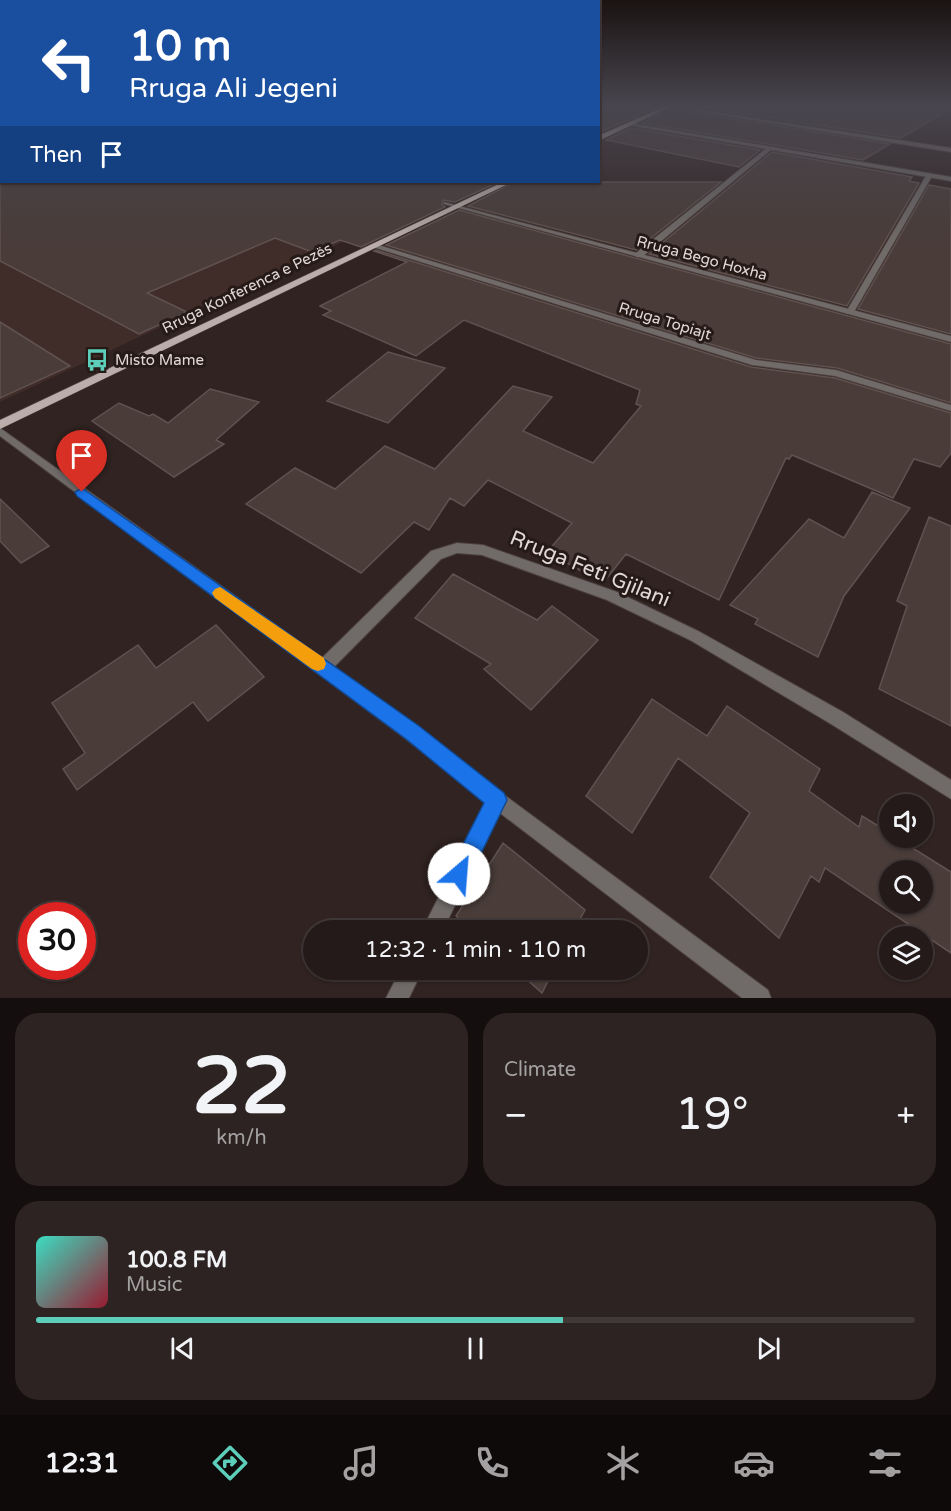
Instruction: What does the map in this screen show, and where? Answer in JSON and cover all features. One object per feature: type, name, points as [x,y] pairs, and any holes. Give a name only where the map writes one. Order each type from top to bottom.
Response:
[{"type":"main road","name":"Rruga Konferenca e Pezës","points":[[0,425],[375,246],[491,183]]},
{"type":"main road","name":"Rruga Konferenca e Pezës","points":[[0,415],[451,205],[506,183]]},
{"type":"street","points":[[639,255],[767,151]]},
{"type":"street","points":[[785,151],[951,179]]},
{"type":"street","points":[[850,312],[930,176]]},
{"type":"street","name":"Rruga Bego Hoxha","points":[[451,205],[951,339]]},
{"type":"street","name":"Rruga Topiajt","points":[[375,246],[755,363],[836,374],[951,408]]},
{"type":"street","points":[[0,431],[412,733],[497,800],[760,998]]},
{"type":"street","name":"Rruga Feti Gjilani","points":[[323,667],[436,555],[456,548],[483,550],[612,596],[695,636],[837,718],[951,790]]},
{"type":"street","points":[[437,920],[497,800]]},
{"type":"street","points":[[399,997],[407,980]]},
{"type":"shaded area","points":[[0,183],[469,183],[0,402]]},
{"type":"building","points":[[658,151],[759,151],[739,167]]},
{"type":"building","points":[[807,151],[879,151],[863,160]]},
{"type":"building","points":[[772,152],[912,177],[909,181],[919,183],[847,306],[649,254]]},
{"type":"building","points":[[721,182],[636,250],[468,206],[512,183]]},
{"type":"building","points":[[0,183],[497,183],[455,202],[443,200],[442,205],[445,207],[361,247],[340,240],[312,252],[275,238],[147,293],[187,312],[139,334],[0,261]]},
{"type":"building","points":[[929,185],[951,189],[951,334],[858,309]]},
{"type":"building","points":[[459,210],[951,344],[951,403],[837,368],[756,358],[386,245]]},
{"type":"building","points":[[374,251],[751,367],[835,378],[951,413],[951,453],[940,467],[914,459],[893,498],[792,455],[789,459],[786,458],[719,600],[626,554],[603,583],[547,552],[572,523],[488,480],[464,506],[450,498],[429,530],[414,522],[361,573],[246,504],[295,468],[335,489],[385,446],[435,469],[513,386],[552,397],[523,431],[593,463],[641,406],[636,404],[640,390],[464,320],[416,356],[323,315],[331,311],[320,306],[407,262]]},
{"type":"building","points":[[0,322],[70,366],[0,398]]},
{"type":"building","points":[[388,352],[445,368],[388,423],[327,401]]},
{"type":"building","points":[[210,389],[259,402],[216,440],[224,444],[174,477],[92,421],[119,403],[149,416],[153,414],[168,423]]},
{"type":"building","points":[[872,492],[910,508],[844,596],[818,657],[755,624],[758,619],[730,605],[809,519],[844,538]]},
{"type":"building","points":[[0,499],[49,546],[21,563],[0,541]]},
{"type":"building","points":[[929,517],[951,526],[951,726],[879,689],[907,606],[897,601]]},
{"type":"building","points":[[453,574],[537,620],[552,606],[598,640],[531,710],[484,669],[491,664],[415,618]]},
{"type":"building","points":[[216,625],[264,677],[208,721],[193,702],[77,790],[63,769],[85,753],[52,703],[138,645],[156,668]]},
{"type":"building","points":[[652,699],[707,736],[727,706],[820,769],[809,791],[859,827],[862,816],[879,826],[879,848],[913,848],[932,860],[879,860],[879,904],[825,868],[819,882],[811,876],[779,938],[710,877],[750,813],[678,758],[632,833],[586,796]]},
{"type":"building","points":[[503,843],[585,910],[580,920],[460,920],[456,916]]},
{"type":"building","points":[[933,861],[951,872],[951,953],[933,941],[933,926],[911,926],[893,914],[933,914]]},
{"type":"building","points":[[527,980],[548,980],[542,993]]},
{"type":"slow traffic","points":[[220,593],[318,664]]},
{"type":"place","name":"Misto Mame","points":[[97,360]]},
{"type":"route","points":[[82,492],[412,733],[497,800],[459,874]]}]
